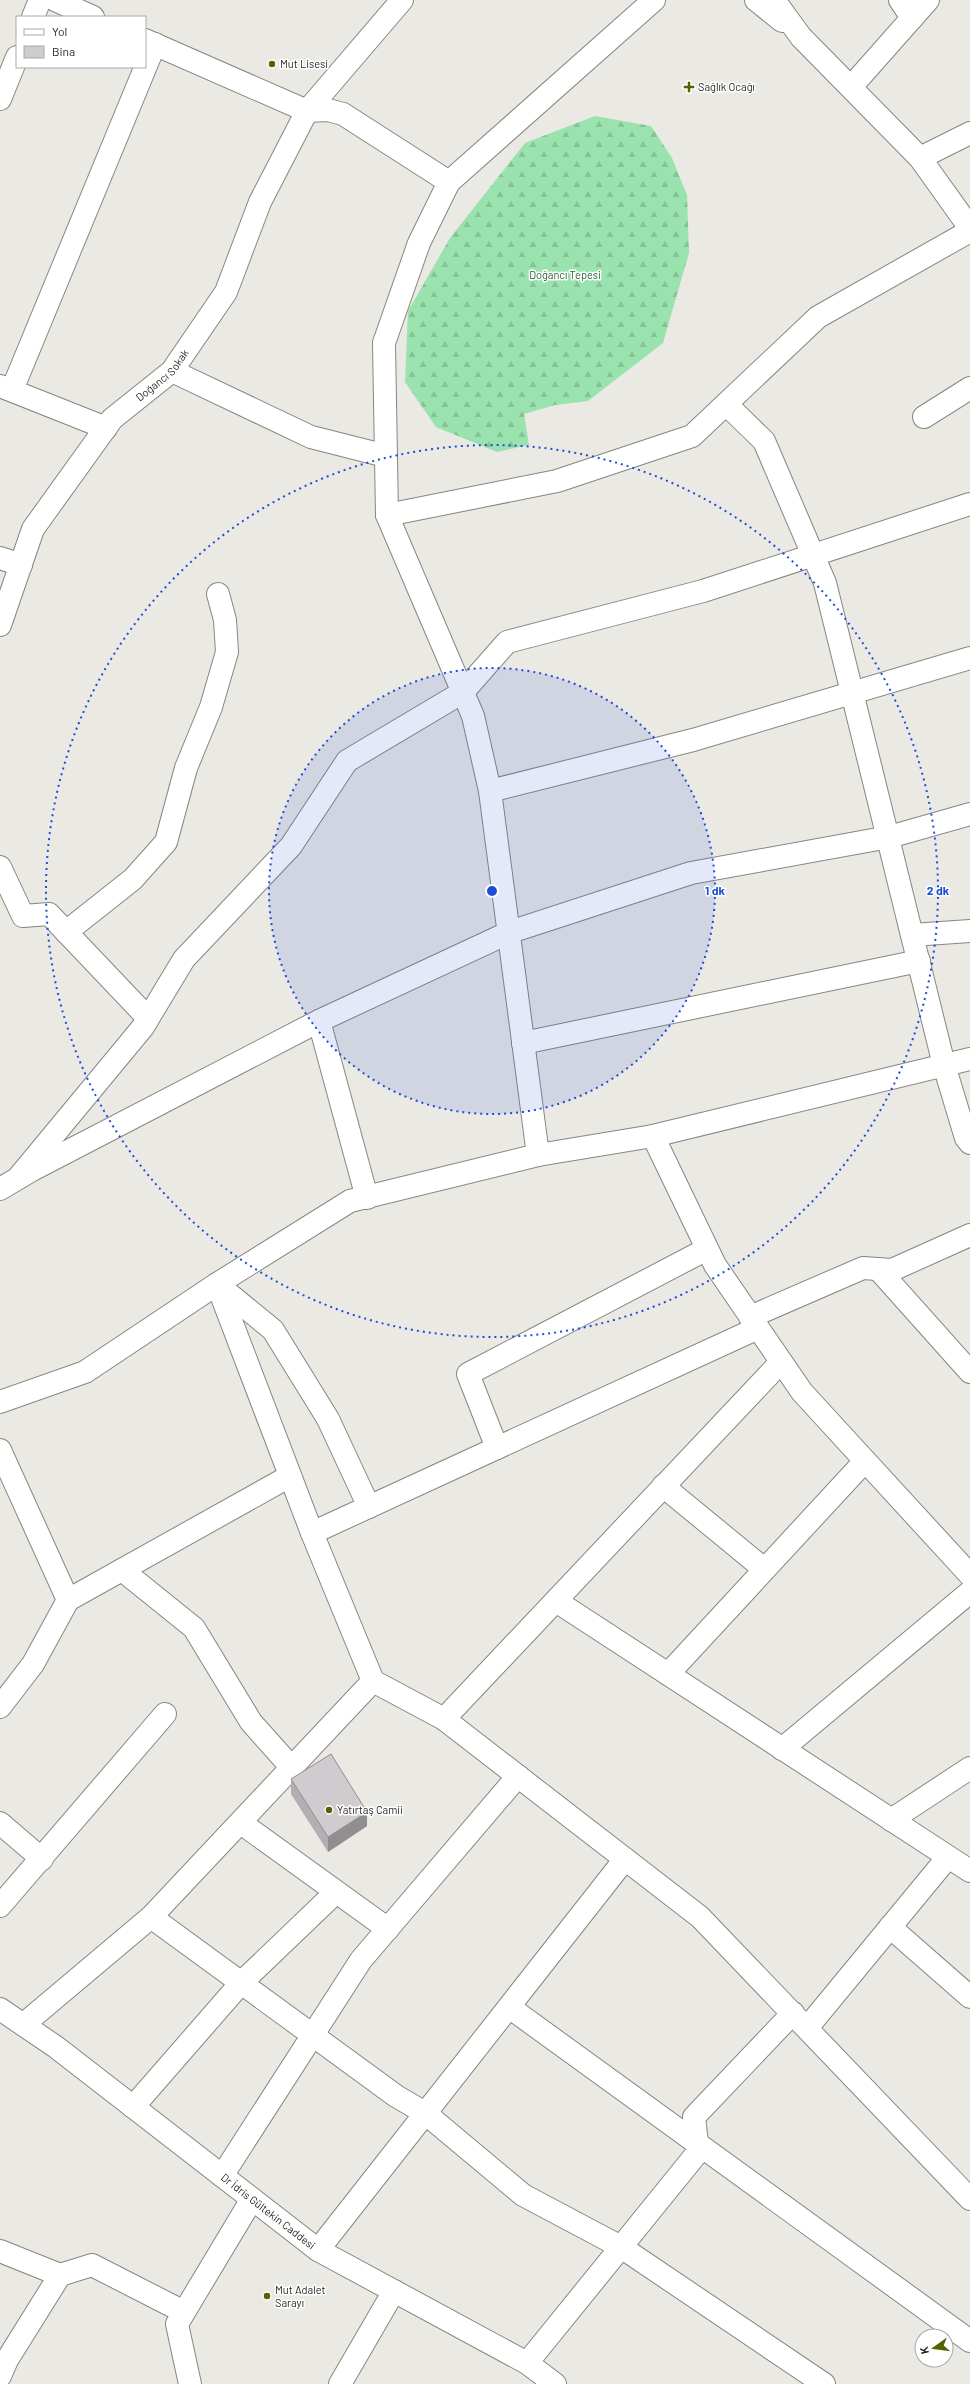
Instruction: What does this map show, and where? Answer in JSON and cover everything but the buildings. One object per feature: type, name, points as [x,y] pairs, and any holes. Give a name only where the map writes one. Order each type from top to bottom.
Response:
[{"type":"street","points":[[33,16],[40,0]]},
{"type":"street","points":[[55,0],[91,16]]},
{"type":"street","name":"Doğancı Sokak","points":[[0,625],[33,529],[112,419],[172,371],[226,292],[260,202],[307,112],[402,0]]},
{"type":"street","points":[[538,1155],[510,932],[490,791],[473,716],[387,515],[384,343],[419,244],[449,182],[654,0]]},
{"type":"street","points":[[756,0],[801,37],[920,158],[970,228]]},
{"type":"street","points":[[774,0],[801,37]]},
{"type":"street","points":[[900,0],[912,18]]},
{"type":"street","points":[[850,88],[928,0]]},
{"type":"street","points":[[146,52],[150,42],[307,112],[328,110],[343,114],[449,182]]},
{"type":"street","points":[[0,99],[16,59]]},
{"type":"street","points":[[106,428],[6,388],[139,68]]},
{"type":"street","points":[[920,158],[970,133]]},
{"type":"street","points":[[387,515],[557,481],[692,436],[818,317],[970,231]]},
{"type":"street","points":[[172,371],[311,437],[386,456]]},
{"type":"street","points":[[924,417],[970,388]]},
{"type":"street","points":[[726,404],[764,441],[825,583],[944,1065],[966,1138],[970,1143]]},
{"type":"street","points":[[9,1183],[148,1018],[184,959],[291,846],[347,761],[463,692],[507,642],[703,591],[970,504]]},
{"type":"street","points":[[0,558],[21,565]]},
{"type":"street","points":[[66,932],[134,879],[166,842],[186,768],[211,707],[227,652],[225,620],[218,594]]},
{"type":"street","points":[[490,791],[693,740],[970,658]]},
{"type":"street","points":[[9,1183],[319,1021],[510,932],[690,873],[888,837],[970,814]]},
{"type":"street","points":[[0,867],[23,916],[48,914],[148,1018]]},
{"type":"street","points":[[912,935],[970,930]]},
{"type":"street","points":[[523,1043],[919,961]]},
{"type":"street","points":[[319,1021],[367,1198]]},
{"type":"street","points":[[0,1402],[85,1372],[217,1284],[350,1201],[538,1155],[653,1136],[970,1059]]},
{"type":"street","points":[[653,1136],[715,1265],[802,1392],[970,1575]]},
{"type":"street","points":[[312,1533],[497,1448],[863,1268],[892,1270],[970,1234]]},
{"type":"street","points":[[497,1448],[468,1374],[707,1249]]},
{"type":"street","points":[[878,1269],[970,1372]]},
{"type":"street","points":[[217,1284],[312,1533],[373,1681],[444,1719],[700,1918],[970,2199]]},
{"type":"street","points":[[217,1284],[273,1330],[328,1420],[369,1507]]},
{"type":"street","points":[[444,1719],[781,1362]]},
{"type":"street","points":[[0,1450],[68,1600]]},
{"type":"street","points":[[668,1674],[865,1461]]},
{"type":"street","points":[[0,1707],[34,1664],[68,1600],[290,1476]]},
{"type":"street","points":[[664,1486],[764,1569]]},
{"type":"street","points":[[122,1570],[194,1628],[251,1722],[292,1768]]},
{"type":"street","points":[[782,1748],[970,1592]]},
{"type":"street","points":[[556,1601],[970,1871]]},
{"type":"street","points":[[24,2024],[151,1917],[373,1681]]},
{"type":"street","points":[[0,1906],[42,1859],[165,1714]]},
{"type":"street","points":[[891,1820],[970,1768]]},
{"type":"street","points":[[222,2176],[361,1960],[518,1776]]},
{"type":"street","points":[[0,1823],[42,1859]]},
{"type":"street","points":[[240,1823],[335,1893],[388,1929]]},
{"type":"street","points":[[526,2363],[698,2152],[694,2117],[800,2021],[890,1927],[948,1857]]},
{"type":"street","points":[[318,2250],[625,1859]]},
{"type":"street","points":[[133,2107],[241,1983],[335,1893]]},
{"type":"street","points":[[151,1917],[396,2096],[425,2113],[523,2195],[621,2247],[824,2384]]},
{"type":"street","points":[[890,1927],[970,1997]]},
{"type":"street","points":[[508,2007],[970,2341]]},
{"type":"street","name":"Dr İdris Gültekin Caddesi","points":[[0,2009],[24,2024],[318,2250],[526,2363],[555,2384]]},
{"type":"street","points":[[190,2384],[177,2324],[252,2199]]},
{"type":"street","points":[[0,2251],[60,2275],[92,2265],[184,2312]]},
{"type":"street","points":[[0,2376],[7,2360],[60,2275]]},
{"type":"street","points":[[340,2384],[394,2291]]},
{"type":"green space","name":"Doğancı Tepesi","points":[[595,116],[651,126],[672,158],[687,195],[689,253],[663,343],[588,401],[555,405],[524,414],[529,445],[497,452],[436,427],[405,382],[408,311],[450,238],[525,143]]},
{"type":"place","name":"Mut Lisesi","points":[[272,64]]},
{"type":"place","name":"Sağlık Ocağı","points":[[689,87]]},
{"type":"place","name":"Yatırtaş Camii","points":[[329,1810]]},
{"type":"place","name":"Mut Adalet Sarayı","points":[[267,2296]]}]
